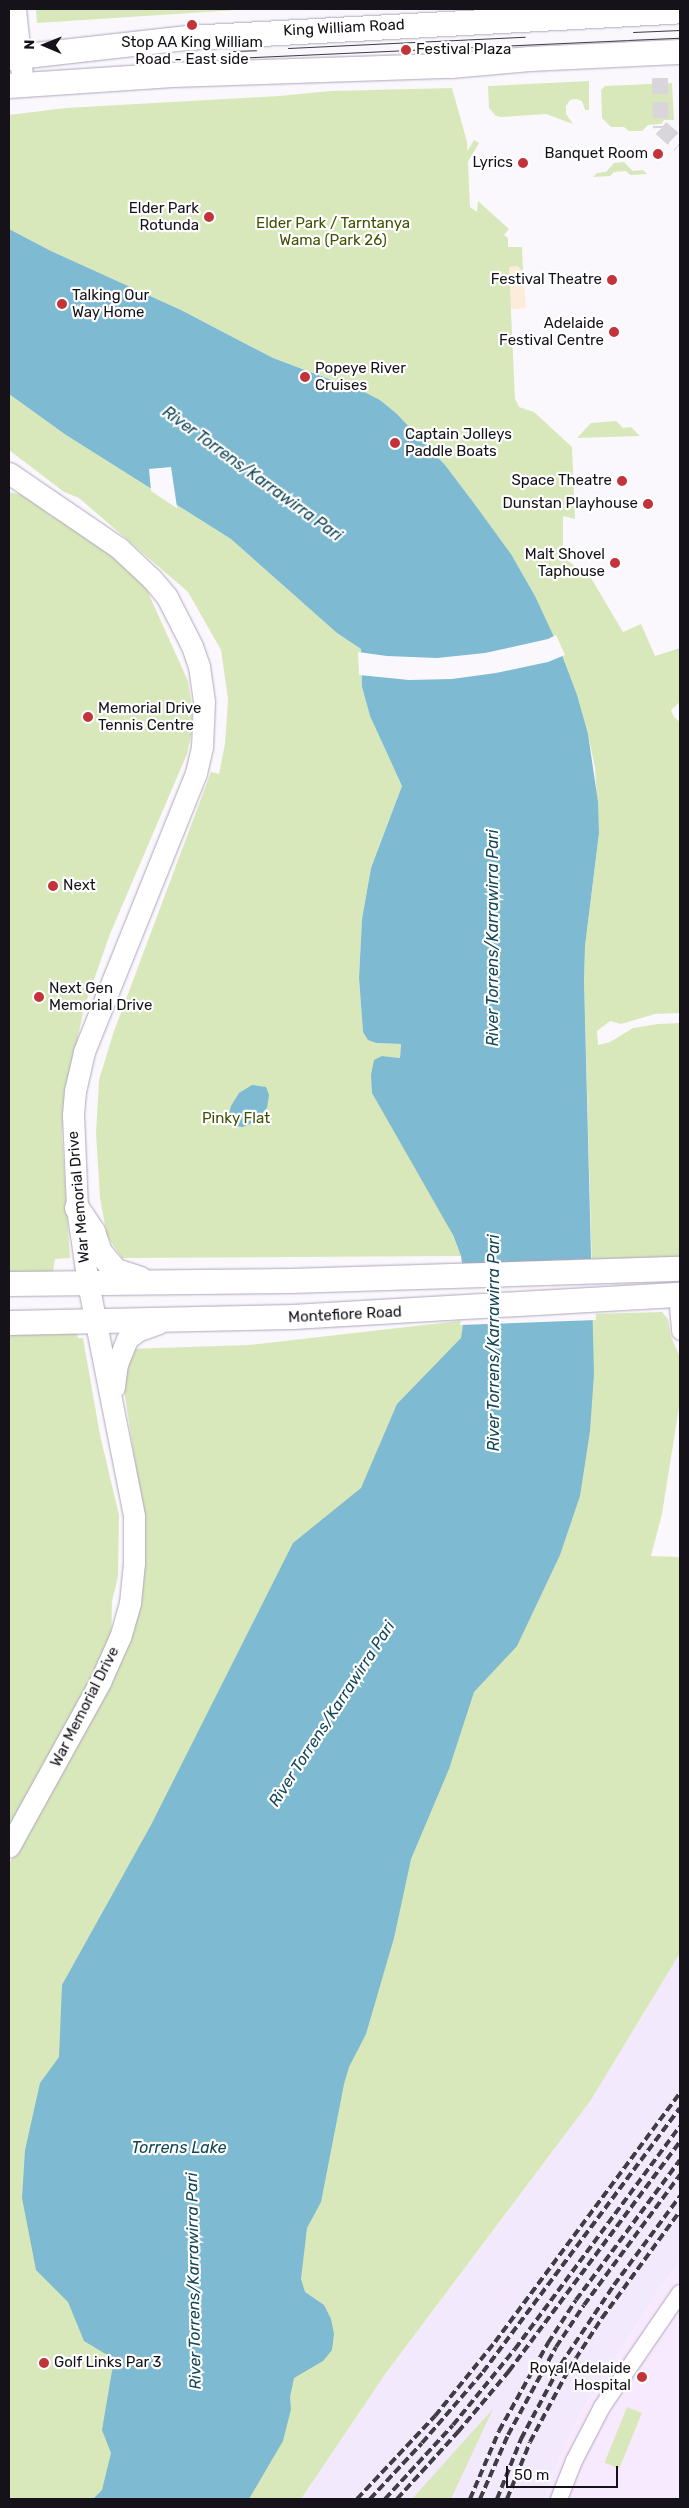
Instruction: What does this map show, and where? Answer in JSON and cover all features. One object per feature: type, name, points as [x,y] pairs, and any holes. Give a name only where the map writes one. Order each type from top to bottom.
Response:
[{"type":"main road","name":"King William Road","points":[[14,58],[188,38],[680,11]]},
{"type":"main road","points":[[16,85],[173,75],[451,66],[530,59],[680,52]]},
{"type":"main road","points":[[77,1208],[93,1232],[100,1252],[116,1271],[127,1276],[159,1282]]},
{"type":"main road","points":[[9,1284],[291,1281],[680,1269]]},
{"type":"main road","name":"Montefiore Road","points":[[9,1323],[293,1318],[679,1295]]},
{"type":"street","points":[[15,9],[14,58],[16,85]]},
{"type":"street","name":"War Memorial Drive","points":[[9,473],[119,548],[152,579],[167,597],[184,626],[199,666],[203,686],[203,737],[196,774],[86,1045],[78,1073],[73,1115],[77,1208],[88,1283],[134,1516],[134,1563],[130,1603],[120,1638],[100,1682],[9,1847]]},
{"type":"street","points":[[679,1295],[680,1332]]},
{"type":"street","points":[[113,1404],[117,1364],[127,1339],[145,1327],[176,1320]]},
{"type":"street","points":[[559,2499],[574,2461],[602,2408],[680,2293]]},
{"type":"shaded area","points":[[517,266],[523,271],[526,308],[496,311],[488,268]]},
{"type":"shaded area","points":[[680,1953],[680,2262],[660,2288],[580,2414],[553,2473],[545,2499],[301,2499],[386,2373],[591,2100]]},
{"type":"shaded area","name":"Royal Adelaide Hospital","points":[[680,2262],[680,2499],[545,2499],[553,2473],[580,2414],[660,2288]]},
{"type":"green space","points":[[36,9],[252,9],[37,23]]},
{"type":"green space","points":[[589,81],[589,110],[585,110],[582,101],[576,99],[570,100],[566,106],[566,114],[573,124],[546,114],[501,117],[496,116],[489,108],[488,86]]},
{"type":"green space","points":[[672,83],[674,120],[664,120],[661,124],[648,125],[642,131],[629,131],[624,127],[611,127],[602,118],[601,90],[605,86]]},
{"type":"green space","name":"Elder Park / Tarntanya Wama (Park 26)","points":[[452,88],[467,142],[470,207],[477,212],[478,201],[509,229],[504,235],[508,238],[508,247],[522,247],[523,271],[517,266],[509,267],[515,399],[519,407],[534,412],[572,447],[575,519],[563,516],[563,557],[591,578],[623,632],[641,624],[655,656],[680,648],[680,702],[671,710],[674,717],[680,722],[680,1013],[655,1014],[621,1024],[610,1021],[597,1031],[598,1045],[610,1042],[633,1028],[680,1023],[680,1269],[592,1271],[584,980],[585,946],[599,833],[595,768],[588,734],[535,596],[511,554],[445,465],[397,414],[380,400],[347,385],[273,358],[181,310],[51,251],[9,229],[9,115],[66,108],[279,96],[331,91]]},
{"type":"green space","points":[[474,140],[479,143],[456,182],[451,179]]},
{"type":"green space","points":[[624,162],[633,171],[643,170],[647,174],[630,175],[626,171],[614,172],[610,176],[593,177],[597,173],[606,172],[614,163]]},
{"type":"green space","name":"Pinky Flat","points":[[9,394],[66,435],[231,539],[337,633],[361,649],[362,687],[370,716],[402,786],[371,868],[362,919],[359,978],[363,1032],[375,1043],[401,1044],[400,1058],[382,1056],[461,1256],[122,1258],[107,1236],[100,1198],[96,1133],[99,1080],[113,1034],[211,772],[219,774],[225,744],[228,699],[221,650],[188,592],[79,498],[64,492],[9,450]]},
{"type":"green space","points":[[616,421],[623,428],[631,427],[640,436],[577,438],[591,423]]},
{"type":"green space","points":[[9,492],[23,495],[53,517],[69,524],[141,577],[188,681],[192,706],[192,731],[187,754],[110,934],[84,1008],[64,1103],[62,1134],[70,1258],[55,1259],[53,1272],[9,1274]]},
{"type":"green space","points":[[662,1312],[668,1319],[671,1337],[680,1357],[680,1401],[662,1514],[651,1556],[680,1557],[680,1953],[591,2100],[386,2373],[301,2499],[9,2499],[9,1864],[102,1695],[143,1515],[123,1383],[127,1349],[249,1345],[494,1317]]},
{"type":"green space","points":[[9,1332],[77,1332],[78,1338],[83,1338],[100,1435],[119,1515],[118,1577],[112,1601],[111,1646],[9,1827]]},
{"type":"green space","points":[[627,2407],[642,2413],[619,2469],[605,2463]]},
{"type":"green space","points":[[493,2409],[451,2499],[412,2499],[463,2442]]},
{"type":"water","name":"Torrens Lake","points":[[9,229],[51,251],[181,310],[273,358],[364,392],[380,400],[397,414],[445,465],[511,554],[535,596],[560,650],[577,695],[588,734],[598,802],[599,833],[585,946],[584,980],[594,1374],[590,1431],[580,1496],[560,1555],[517,1646],[474,1692],[449,1769],[411,1859],[394,1938],[366,2034],[349,2067],[344,2084],[321,2202],[307,2228],[301,2279],[305,2292],[324,2305],[331,2319],[334,2334],[332,2350],[323,2361],[294,2378],[290,2397],[291,2409],[283,2441],[249,2499],[93,2499],[102,2490],[111,2453],[102,2430],[114,2359],[84,2341],[68,2302],[36,2270],[22,2198],[25,2150],[40,2083],[59,2057],[62,1985],[151,1825],[293,1543],[361,1488],[397,1404],[461,1338],[467,1297],[461,1256],[453,1235],[372,1093],[371,1075],[374,1060],[382,1056],[400,1058],[401,1044],[376,1043],[368,1040],[363,1032],[359,978],[362,919],[371,868],[402,786],[370,716],[362,687],[361,649],[337,633],[231,539],[66,435],[9,394]]},
{"type":"water","points":[[252,1085],[266,1087],[269,1095],[267,1108],[254,1122],[243,1127],[234,1126],[228,1118],[231,1106],[239,1093]]},
{"type":"pier","points":[[171,467],[178,509],[151,491],[149,469]]},
{"type":"pier","points":[[556,635],[565,655],[548,662],[496,673],[452,679],[409,680],[359,675],[358,652],[387,656],[437,658],[485,653],[548,639]]},
{"type":"pier","points":[[593,1259],[596,1320],[460,1325],[464,1297],[460,1264]]},
{"type":"tunnel","points":[[660,78],[661,128],[680,145]]},
{"type":"tram line","points":[[633,32],[680,30]]},
{"type":"tram line","points":[[288,48],[525,37]]},
{"type":"tram line","points":[[233,58],[680,38]]},
{"type":"tram line","points":[[233,51],[256,50]]},
{"type":"railway","points":[[357,2499],[435,2416],[495,2342],[680,2093]]},
{"type":"railway","points":[[370,2499],[422,2443],[483,2372],[680,2108]]},
{"type":"railway","points":[[385,2499],[453,2425],[515,2349],[680,2126]]},
{"type":"railway","points":[[397,2499],[458,2432],[509,2371],[680,2142]]},
{"type":"railway","points":[[470,2499],[499,2431],[548,2343],[576,2300],[680,2160]]},
{"type":"railway","points":[[480,2499],[508,2435],[556,2347],[584,2305],[680,2175]]},
{"type":"railway","points":[[497,2499],[521,2439],[561,2364],[614,2285],[680,2196]]},
{"type":"railway","points":[[507,2499],[530,2442],[569,2369],[602,2318],[680,2211]]},
{"type":"place","name":"Stop AA King William Road - East side","points":[[192,25]]},
{"type":"place","name":"Festival Plaza","points":[[406,50]]},
{"type":"place","name":"Banquet Room","points":[[658,154]]},
{"type":"place","name":"Lyrics","points":[[523,163]]},
{"type":"place","name":"Elder Park Rotunda","points":[[209,217]]},
{"type":"place","name":"Festival Theatre","points":[[612,280]]},
{"type":"place","name":"Talking Our Way Home","points":[[62,304]]},
{"type":"place","name":"Adelaide Festival Centre","points":[[614,332]]},
{"type":"place","name":"Popeye River Cruises","points":[[305,377]]},
{"type":"place","name":"Captain Jolleys Paddle Boats","points":[[395,443]]},
{"type":"place","name":"Space Theatre","points":[[622,481]]},
{"type":"place","name":"Dunstan Playhouse","points":[[648,504]]},
{"type":"place","name":"Malt Shovel Taphouse","points":[[615,563]]},
{"type":"place","name":"Memorial Drive Tennis Centre","points":[[88,717]]},
{"type":"place","name":"Next","points":[[53,886]]},
{"type":"place","name":"Next Gen Memorial Drive","points":[[39,997]]},
{"type":"place","name":"Golf Links Par 3","points":[[44,2363]]},
{"type":"place","name":"Royal Adelaide Hospital","points":[[642,2377]]},
{"type":"water label","name":"River Torrens/Karrawirra Pari","points":[[252,474]]},
{"type":"water label","name":"River Torrens/Karrawirra Pari","points":[[493,938]]},
{"type":"water label","name":"River Torrens/Karrawirra Pari","points":[[494,1343]]},
{"type":"water label","name":"River Torrens/Karrawirra Pari","points":[[332,1714]]},
{"type":"water label","name":"River Torrens/Karrawirra Pari","points":[[194,2281]]}]
